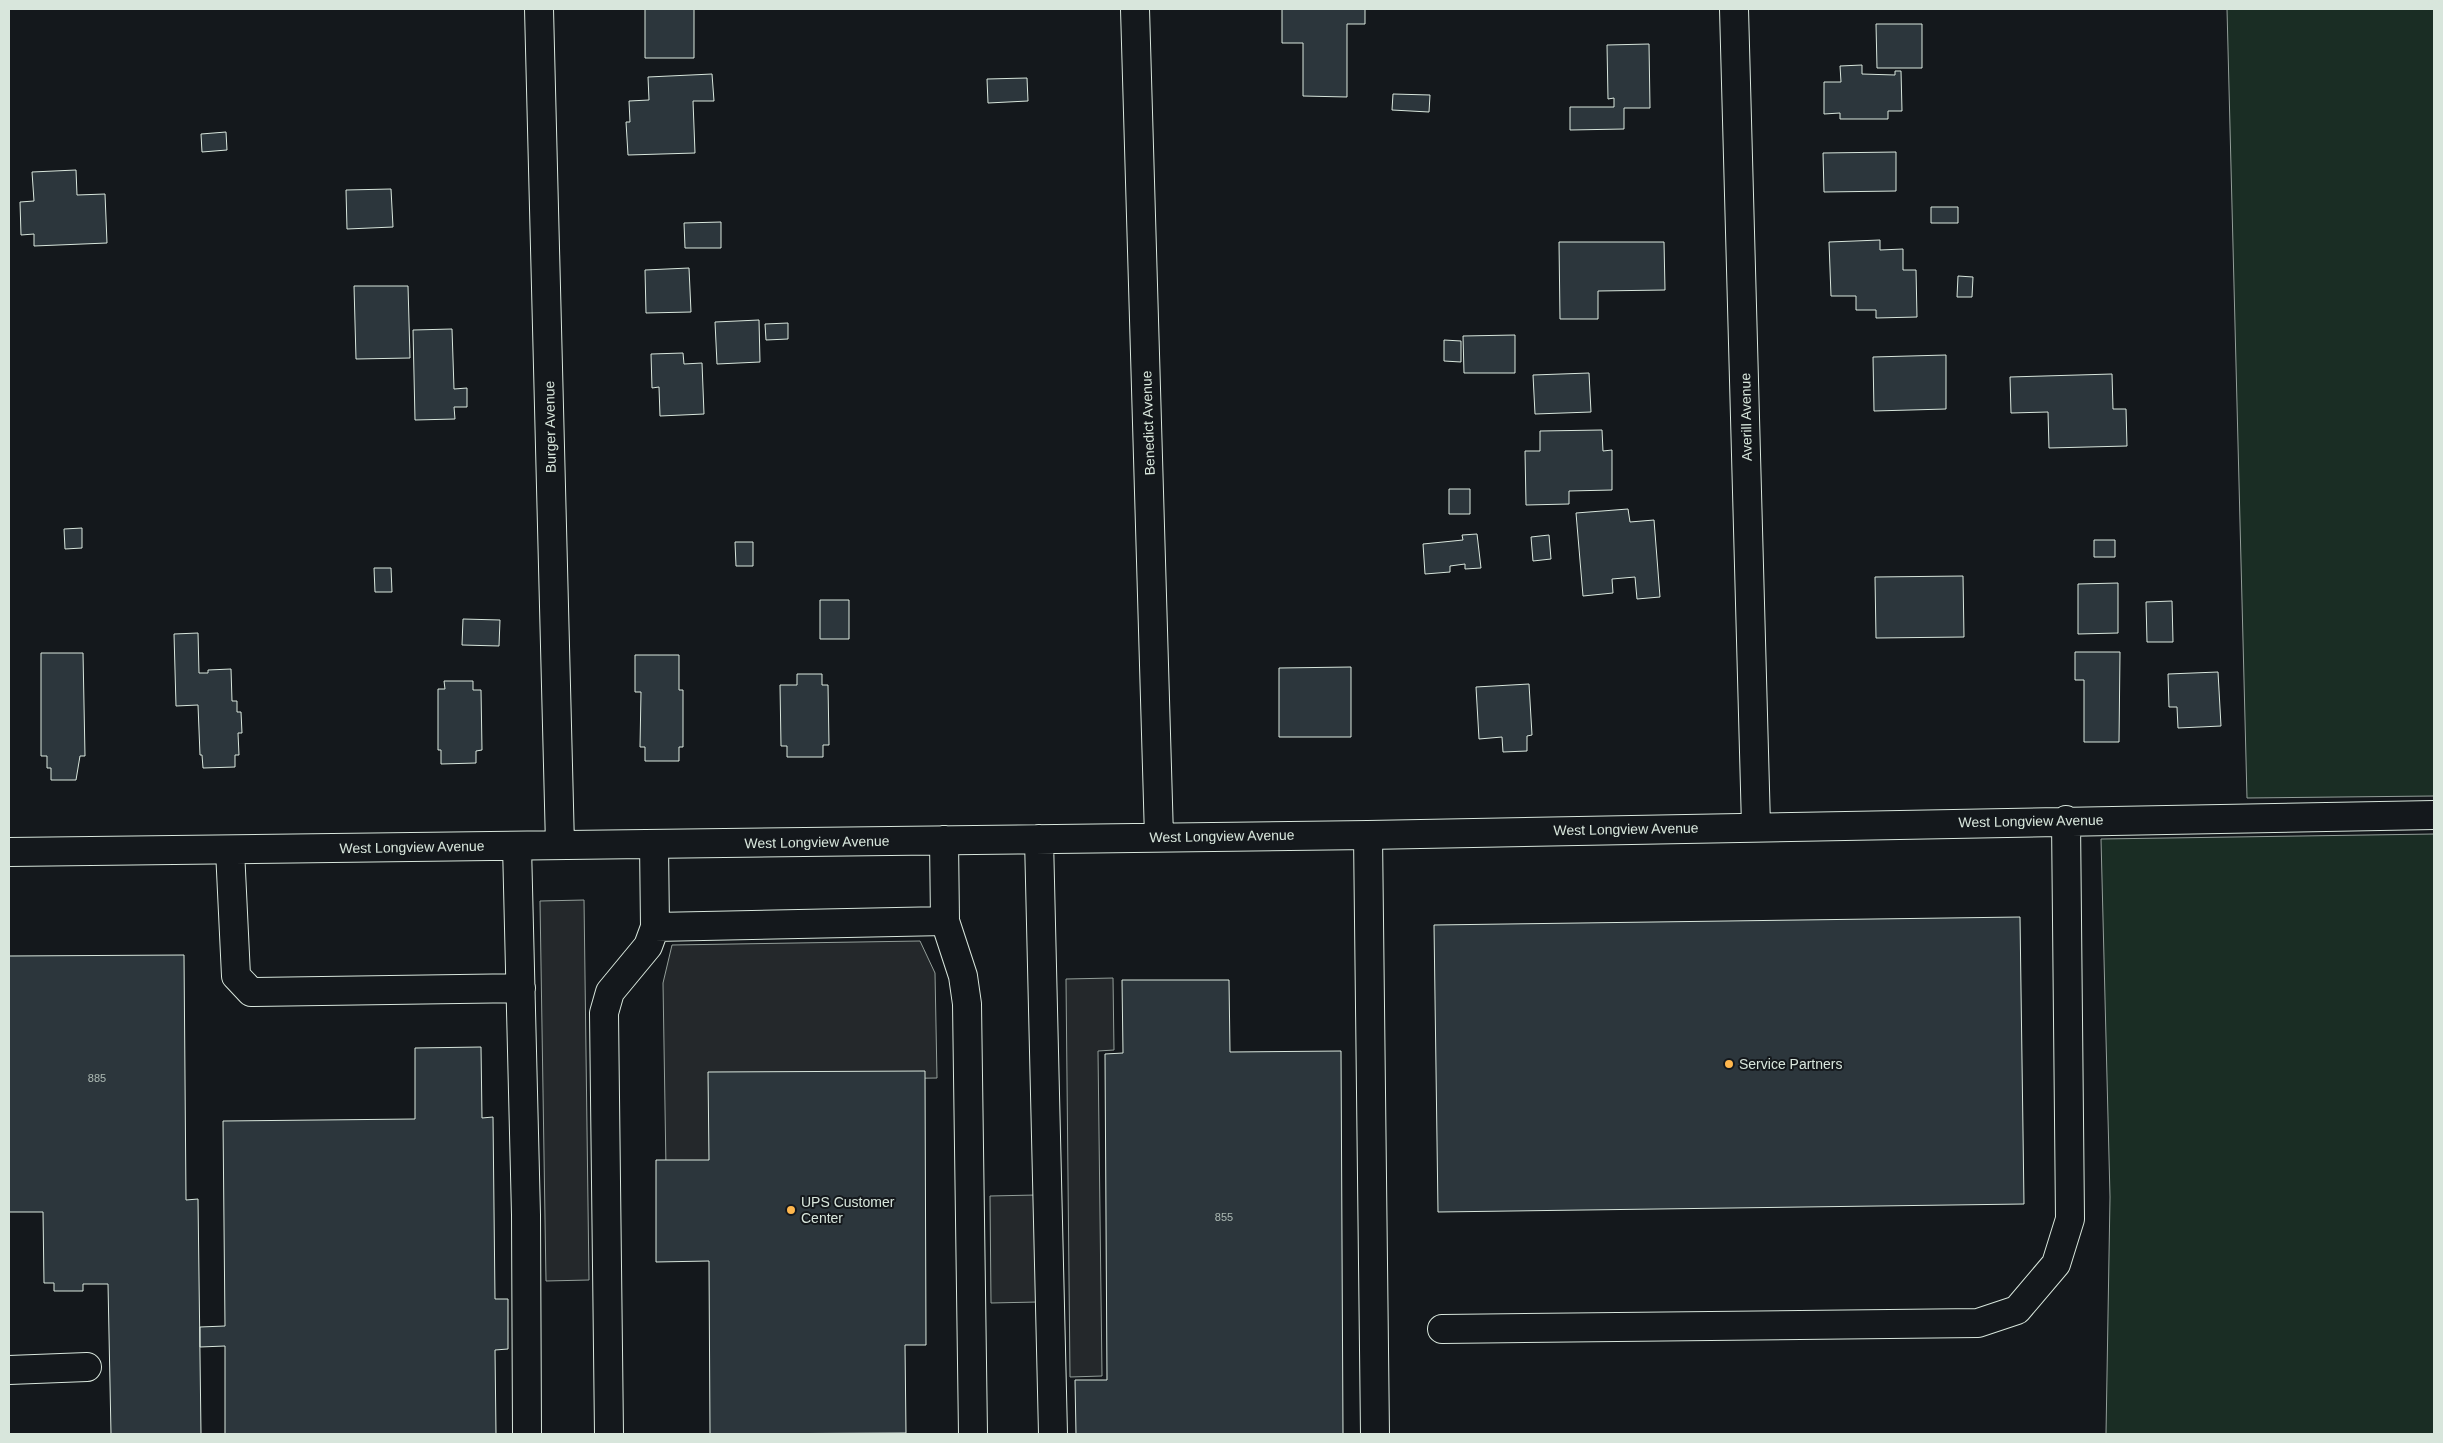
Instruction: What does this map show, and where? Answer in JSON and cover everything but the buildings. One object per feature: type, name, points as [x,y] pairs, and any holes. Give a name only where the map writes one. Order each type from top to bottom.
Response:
[{"type":"street","name":"Burger Avenue","points":[[539,9],[560,845]]},
{"type":"street","name":"Benedict Avenue","points":[[1135,9],[1159,837]]},
{"type":"street","name":"Averill Avenue","points":[[1734,9],[1756,826]]},
{"type":"street","name":"West Longview Avenue","points":[[9,852],[1368,835],[2066,820],[2434,815]]},
{"type":"street","points":[[1442,1329],[1978,1323],[2017,1310],[2056,1264],[2070,1219],[2066,820]]},
{"type":"street","points":[[1368,835],[1375,1434]]},
{"type":"street","points":[[1039,839],[1053,1434]]},
{"type":"street","points":[[944,840],[944,921],[963,976],[967,1004],[973,1434]]},
{"type":"street","points":[[609,1434],[604,1013],[610,992],[648,946],[655,927],[654,844]]},
{"type":"street","points":[[517,846],[526,1215],[527,1434]]},
{"type":"street","points":[[230,850],[236,976],[251,992],[521,988]]},
{"type":"street","points":[[655,927],[944,921]]},
{"type":"street","points":[[9,1370],[87,1367]]},
{"type":"green space","points":[[2227,9],[2434,9],[2434,796],[2247,798]]},
{"type":"green space","points":[[2434,834],[2434,1434],[2106,1434],[2110,1197],[2101,839]]},
{"type":"shaded area","points":[[584,900],[589,1280],[546,1281],[540,901]]},
{"type":"shaded area","points":[[920,941],[935,973],[937,1078],[713,1081],[714,1169],[666,1169],[663,983],[672,945]]},
{"type":"shaded area","points":[[1113,978],[1114,1050],[1098,1051],[1102,1376],[1070,1377],[1066,979]]},
{"type":"shaded area","points":[[1036,1195],[1038,1302],[991,1303],[990,1196]]},
{"type":"place","name":"Service Partners","points":[[1729,1064]]},
{"type":"place","name":"UPS Customer Center","points":[[791,1210]]}]
